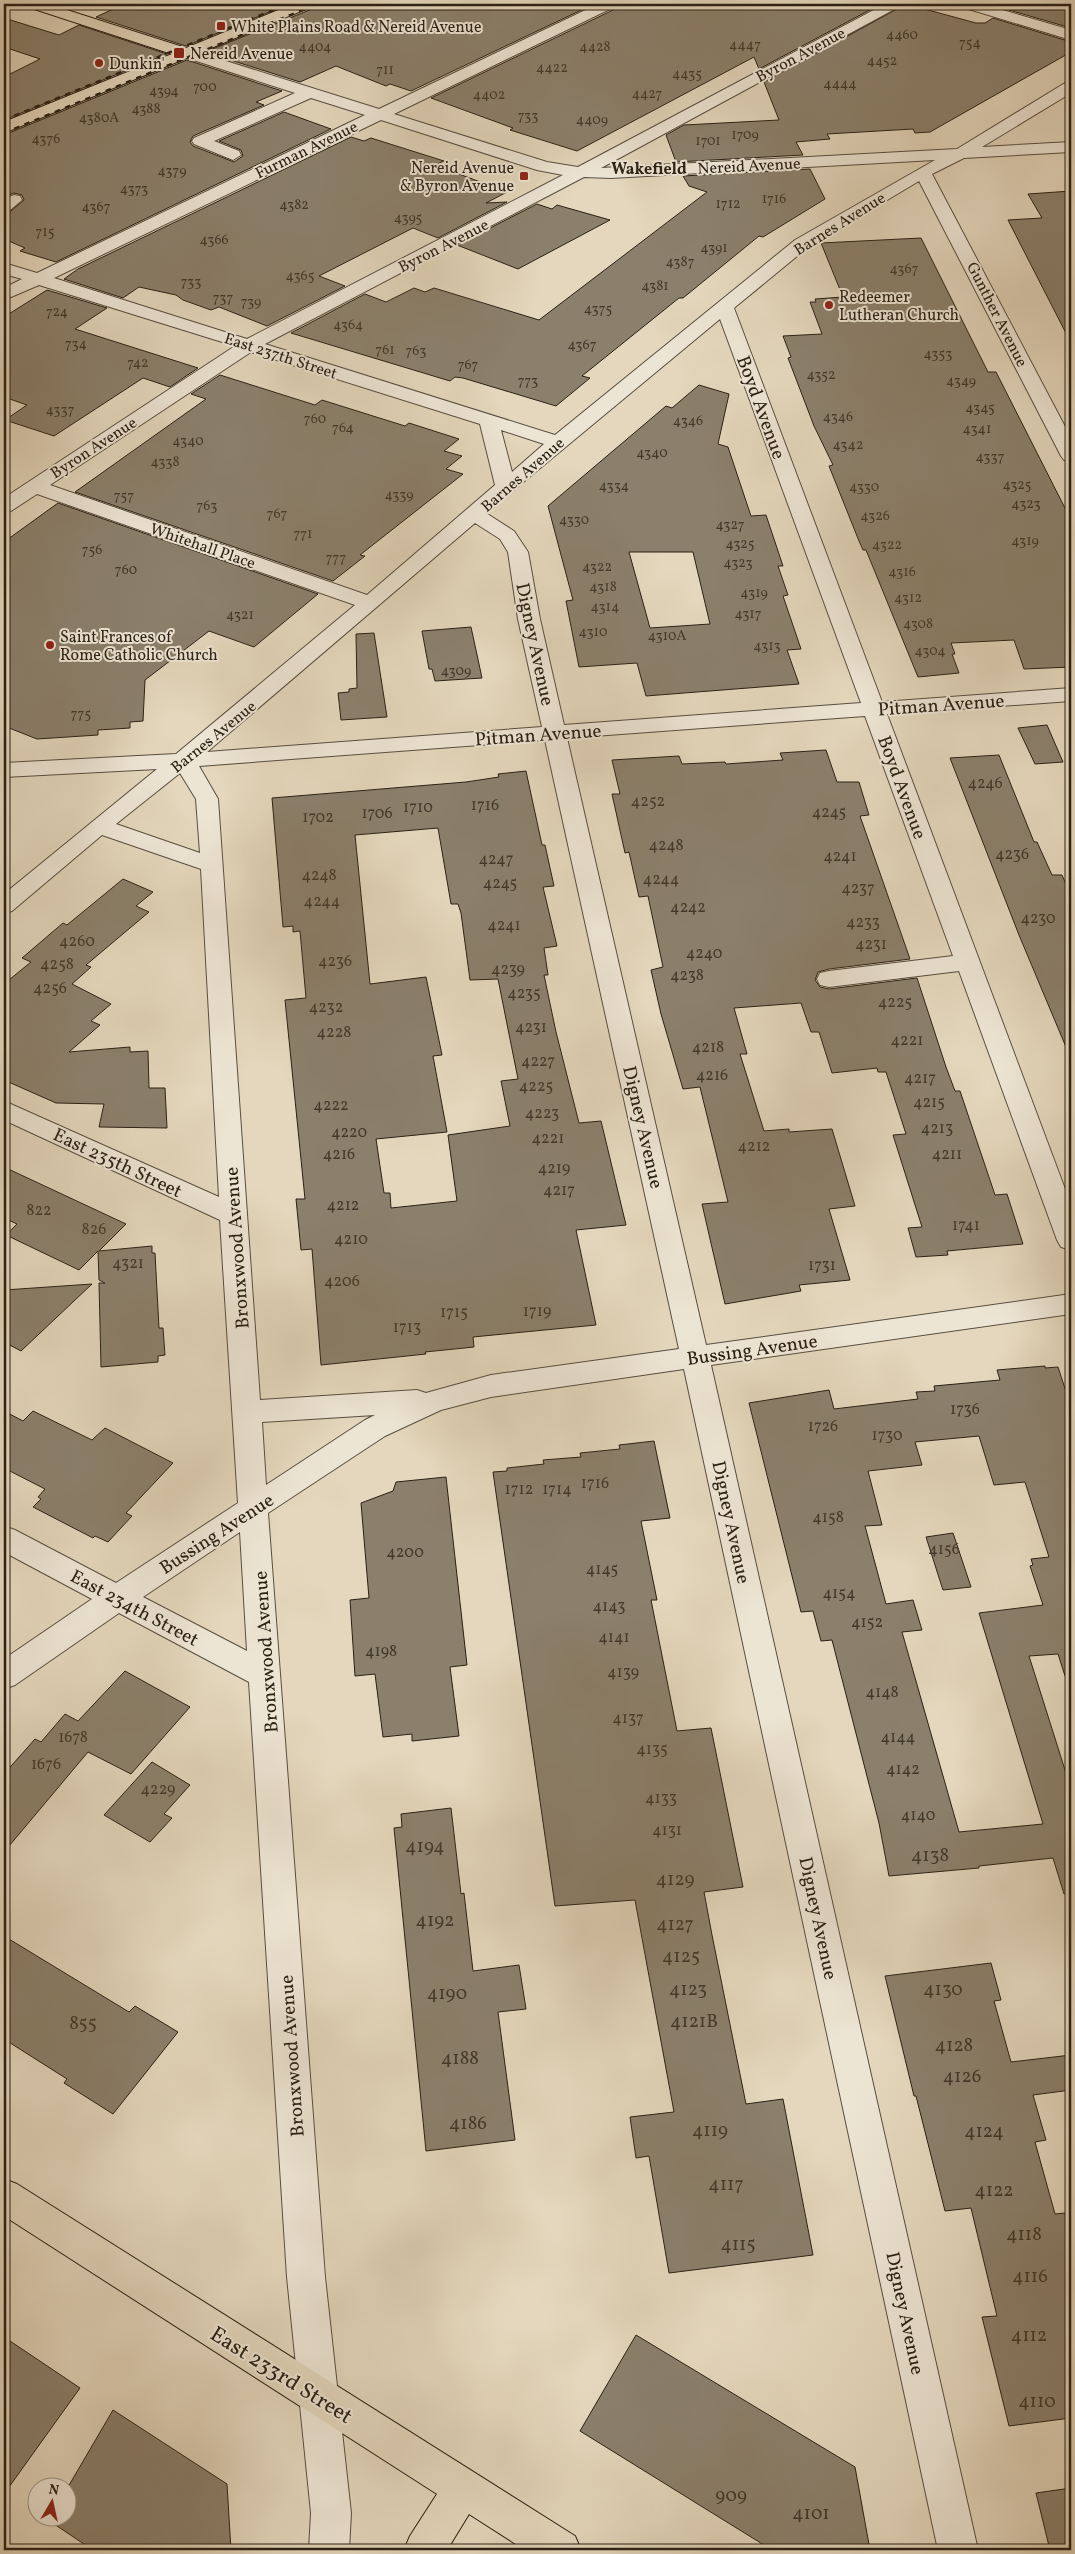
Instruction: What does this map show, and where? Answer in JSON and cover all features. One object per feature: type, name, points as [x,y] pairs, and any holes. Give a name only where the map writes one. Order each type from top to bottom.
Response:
[{"type":"main road","name":"Nereid Avenue","points":[[33,4],[186,53]]},
{"type":"main road","points":[[4,128],[306,4]]},
{"type":"main road","name":"East 233rd Street","points":[[4,2196],[319,2398],[561,2550]]},
{"type":"main road","points":[[424,2550],[463,2488]]},
{"type":"street","name":"Furman Avenue","points":[[4,295],[609,4]]},
{"type":"street","name":"Byron Avenue","points":[[4,507],[249,345],[581,173],[616,152],[896,4]]},
{"type":"street","points":[[966,4],[1071,35]]},
{"type":"street","name":"Nereid Avenue","points":[[186,53],[552,169],[581,173],[1071,147]]},
{"type":"street","name":"Barnes Avenue","points":[[4,906],[99,826],[184,760],[371,603],[558,442],[801,244],[922,172],[961,153],[1071,86]]},
{"type":"street","points":[[233,155],[200,141],[310,92]]},
{"type":"street","name":"Gunther Avenue","points":[[922,172],[1071,456]]},
{"type":"street","name":"East 237th Street","points":[[4,268],[489,422],[558,442]]},
{"type":"street","name":"Boyd Avenue","points":[[724,306],[1071,1240]]},
{"type":"street","points":[[489,422],[506,488]]},
{"type":"street","name":"Whitehall Place","points":[[34,486],[371,603]]},
{"type":"street","name":"Digney Avenue","points":[[474,515],[506,534],[515,544],[520,556],[529,619],[695,1357],[958,2550]]},
{"type":"street","name":"Pitman Avenue","points":[[4,770],[20,771],[184,760],[1071,694]]},
{"type":"street","name":"Bronxwood Avenue","points":[[184,760],[208,798],[233,1215],[306,2277],[331,2514],[329,2550]]},
{"type":"street","points":[[99,826],[213,865]]},
{"type":"street","points":[[829,979],[968,962]]},
{"type":"street","name":"East 235th Street","points":[[4,1110],[233,1215]]},
{"type":"street","name":"Bussing Avenue","points":[[4,1676],[117,1598],[391,1419],[434,1400],[491,1386],[1071,1304]]},
{"type":"street","name":"Bussing Avenue","points":[[247,1412],[434,1400]]},
{"type":"street","name":"East 234th Street","points":[[4,1538],[266,1676]]},
{"type":"building","points":[[124,4],[289,4],[186,46],[96,17]]},
{"type":"building","points":[[316,4],[594,4],[411,91],[390,84],[386,86],[336,66],[300,82],[205,52],[312,9]]},
{"type":"building","points":[[619,4],[881,4],[759,69],[754,57],[577,151],[510,130],[513,128],[431,98],[615,9]]},
{"type":"building","points":[[906,4],[976,23],[985,23],[993,18],[1071,42],[1071,52],[930,132],[915,133],[913,129],[827,134],[830,139],[796,142],[803,155],[676,162],[666,135],[684,125],[779,120],[764,82]]},
{"type":"building","points":[[1019,4],[1071,4],[1071,28],[1009,10]]},
{"type":"building","points":[[4,18],[59,35],[79,25],[167,54],[4,120],[4,77],[40,59],[4,47]]},
{"type":"building","points":[[187,60],[282,91],[256,102],[264,105],[193,136],[190,142],[193,146],[234,162],[243,156],[241,150],[219,141],[284,112],[331,129],[56,262],[20,251],[25,248],[4,239],[4,213],[11,211],[24,200],[22,195],[14,193],[4,197],[4,135]]},
{"type":"building","points":[[351,137],[364,141],[371,138],[444,161],[435,165],[507,192],[486,203],[507,202],[438,238],[413,228],[319,276],[345,286],[267,326],[219,307],[211,310],[183,300],[176,295],[139,287],[123,298],[64,279],[78,269]]},
{"type":"building","points":[[810,169],[825,199],[763,237],[759,236],[582,376],[590,378],[556,406],[463,378],[455,377],[450,381],[291,333],[365,294],[386,302],[414,288],[425,292],[434,288],[539,320],[707,192],[689,186],[683,176]]},
{"type":"building","points":[[1071,191],[1071,343],[1008,220],[1042,218],[1028,194]]},
{"type":"building","points":[[537,204],[552,209],[557,205],[610,220],[518,269],[457,245]]},
{"type":"building","points":[[921,238],[988,372],[996,372],[1071,520],[1071,651],[1068,652],[1071,658],[1071,667],[1024,669],[1014,640],[951,643],[955,654],[952,654],[959,673],[918,677],[866,550],[863,550],[859,541],[829,466],[833,465],[814,426],[788,358],[791,357],[783,336],[822,334],[810,302],[816,302],[815,299],[843,297],[821,243]]},
{"type":"building","points":[[47,290],[107,308],[75,329],[198,368],[170,387],[143,378],[54,436],[5,420],[27,405],[4,397],[4,317]]},
{"type":"building","points":[[220,375],[315,405],[322,400],[405,426],[409,423],[459,439],[444,451],[462,456],[446,469],[463,474],[360,555],[365,556],[333,581],[75,492],[206,399],[191,394]]},
{"type":"building","points":[[699,385],[729,394],[718,444],[728,447],[751,516],[766,515],[783,566],[778,566],[788,595],[783,596],[801,649],[787,650],[799,684],[646,696],[637,663],[579,667],[566,601],[573,600],[548,506],[666,406],[672,408]],"holes":[[[629,552],[693,552],[710,624],[650,628]]]},
{"type":"building","points":[[58,503],[318,594],[254,647],[209,631],[145,680],[143,721],[130,722],[130,728],[98,730],[98,735],[37,739],[4,726],[4,542]]},
{"type":"building","points":[[471,627],[482,678],[435,681],[432,669],[429,669],[422,631]]},
{"type":"building","points":[[374,633],[387,717],[341,720],[338,693],[349,692],[349,689],[357,688],[356,634]]},
{"type":"building","points":[[1047,725],[1063,762],[1035,764],[1018,728]]},
{"type":"building","points":[[826,750],[837,782],[859,782],[869,815],[860,816],[910,959],[829,969],[818,972],[815,980],[820,987],[829,989],[917,978],[946,1067],[955,1091],[960,1091],[995,1195],[1007,1194],[1023,1244],[947,1251],[948,1255],[916,1257],[908,1228],[922,1227],[893,1135],[906,1134],[886,1072],[878,1072],[877,1068],[832,1073],[819,1032],[811,1032],[801,1003],[734,1008],[747,1054],[740,1054],[764,1131],[789,1129],[789,1132],[832,1129],[855,1206],[829,1209],[850,1280],[799,1285],[801,1291],[725,1304],[702,1204],[728,1202],[700,1087],[683,1089],[661,1014],[651,970],[663,967],[648,896],[639,897],[629,852],[625,853],[612,794],[620,794],[612,760],[679,756],[682,764],[725,762],[726,764],[783,760],[780,753]]},
{"type":"building","points":[[999,755],[1034,842],[1037,842],[1052,875],[1062,875],[1071,896],[1071,1059],[1019,935],[950,758]]},
{"type":"building","points":[[526,771],[542,845],[545,845],[554,886],[543,887],[557,946],[544,948],[548,975],[544,975],[556,1032],[579,1123],[601,1121],[626,1225],[576,1230],[596,1325],[473,1337],[474,1347],[321,1365],[312,1249],[301,1250],[296,1199],[305,1199],[285,1000],[306,998],[300,931],[293,932],[293,926],[283,927],[272,798],[466,782],[499,777],[498,774]],"holes":[[[438,828],[451,904],[458,904],[461,913],[470,980],[498,979],[518,1079],[501,1081],[510,1126],[448,1135],[457,1201],[391,1208],[390,1193],[384,1193],[376,1139],[447,1132],[433,1056],[442,1055],[426,977],[370,984],[355,835]]]},
{"type":"building","points":[[123,879],[153,892],[136,906],[149,912],[86,965],[91,967],[72,984],[111,1004],[91,1021],[100,1025],[69,1052],[130,1047],[130,1052],[148,1051],[149,1088],[165,1088],[167,1128],[99,1127],[104,1104],[56,1103],[4,1080],[4,984],[31,962],[22,958],[63,923],[67,925]]},
{"type":"building","points":[[4,1167],[126,1224],[99,1251],[152,1246],[152,1253],[155,1253],[159,1328],[163,1328],[165,1355],[158,1356],[158,1362],[101,1367],[99,1283],[105,1283],[99,1280],[98,1251],[79,1270],[6,1235],[17,1224],[4,1218]]},
{"type":"building","points":[[92,1284],[21,1351],[4,1342],[4,1290]]},
{"type":"building","points":[[1045,1366],[1045,1368],[1058,1367],[1071,1407],[1071,1675],[1065,1676],[1058,1654],[1029,1656],[1071,1789],[1071,1893],[1064,1894],[1053,1858],[979,1866],[979,1868],[889,1876],[879,1823],[832,1640],[821,1641],[813,1611],[801,1612],[749,1403],[829,1390],[834,1409],[918,1399],[916,1392],[935,1391],[934,1386],[1000,1380],[997,1370]],"holes":[[[979,1436],[994,1485],[1025,1482],[1049,1557],[1031,1559],[1033,1565],[1030,1566],[1043,1605],[979,1613],[1043,1824],[959,1832],[902,1632],[922,1630],[913,1600],[886,1604],[865,1526],[882,1525],[868,1471],[922,1465],[915,1442]]]},
{"type":"building","points":[[4,1411],[23,1421],[33,1411],[92,1440],[105,1428],[173,1463],[126,1513],[132,1516],[108,1542],[95,1536],[93,1538],[33,1507],[41,1499],[38,1497],[45,1489],[4,1468]]},
{"type":"building","points":[[654,1441],[670,1518],[641,1521],[657,1600],[651,1600],[677,1731],[711,1728],[743,1887],[704,1892],[712,1935],[746,2104],[783,2099],[813,2255],[669,2273],[649,2156],[636,2158],[630,2117],[674,2112],[635,1900],[555,1906],[493,1472],[507,1471],[507,1468],[544,1464],[543,1460],[581,1457],[580,1453],[620,1449],[619,1445]]},
{"type":"building","points":[[446,1477],[467,1665],[450,1667],[459,1736],[412,1741],[412,1734],[383,1737],[375,1674],[355,1676],[350,1600],[369,1598],[361,1503],[393,1491],[396,1482]]},
{"type":"building","points":[[953,1533],[971,1587],[943,1590],[926,1537]]},
{"type":"building","points":[[125,1671],[190,1707],[131,1774],[88,1752],[4,1852],[4,1774],[35,1739],[41,1742],[65,1714],[78,1721]]},
{"type":"building","points":[[152,1762],[190,1785],[164,1814],[172,1818],[150,1842],[104,1815]]},
{"type":"building","points":[[451,1808],[461,1894],[464,1893],[473,1971],[519,1965],[526,2009],[498,2012],[515,2140],[426,2151],[394,1828],[402,1827],[401,1814]]},
{"type":"building","points":[[4,1936],[129,2012],[135,2006],[178,2032],[113,2114],[64,2083],[67,2079],[4,2039]]},
{"type":"building","points":[[991,1963],[1001,2000],[994,2001],[1011,2062],[1071,2055],[1071,2090],[1033,2095],[1046,2140],[1035,2142],[1055,2214],[1065,2213],[1071,2237],[1071,2418],[1009,2426],[982,2317],[997,2316],[971,2208],[945,2211],[916,2096],[914,2096],[885,1976]]},
{"type":"building","points":[[636,2335],[855,2467],[870,2550],[772,2550],[580,2431]]},
{"type":"building","points":[[4,2337],[80,2388],[4,2494]]},
{"type":"building","points":[[113,2410],[227,2484],[231,2550],[93,2550],[57,2526],[78,2526],[78,2476],[74,2476]]},
{"type":"building","points":[[1071,2488],[1071,2550],[1050,2550],[1036,2493]]},
{"type":"railway","points":[[4,120],[288,4]]},
{"type":"railway","points":[[4,133],[317,4]]},
{"type":"place","name":"White Plains Road & Nereid Avenue","points":[[221,26]]},
{"type":"place","name":"Nereid Avenue","points":[[179,53]]},
{"type":"place","name":"Dunkin'","points":[[99,63]]},
{"type":"place","name":"Nereid Avenue & Byron Avenue","points":[[524,176]]},
{"type":"place","name":"Redeemer Lutheran Church","points":[[829,305]]},
{"type":"place","name":"Saint Frances of Rome Catholic Church","points":[[50,645]]},
{"type":"district","name":"Wakefield","points":[[649,168]]}]
